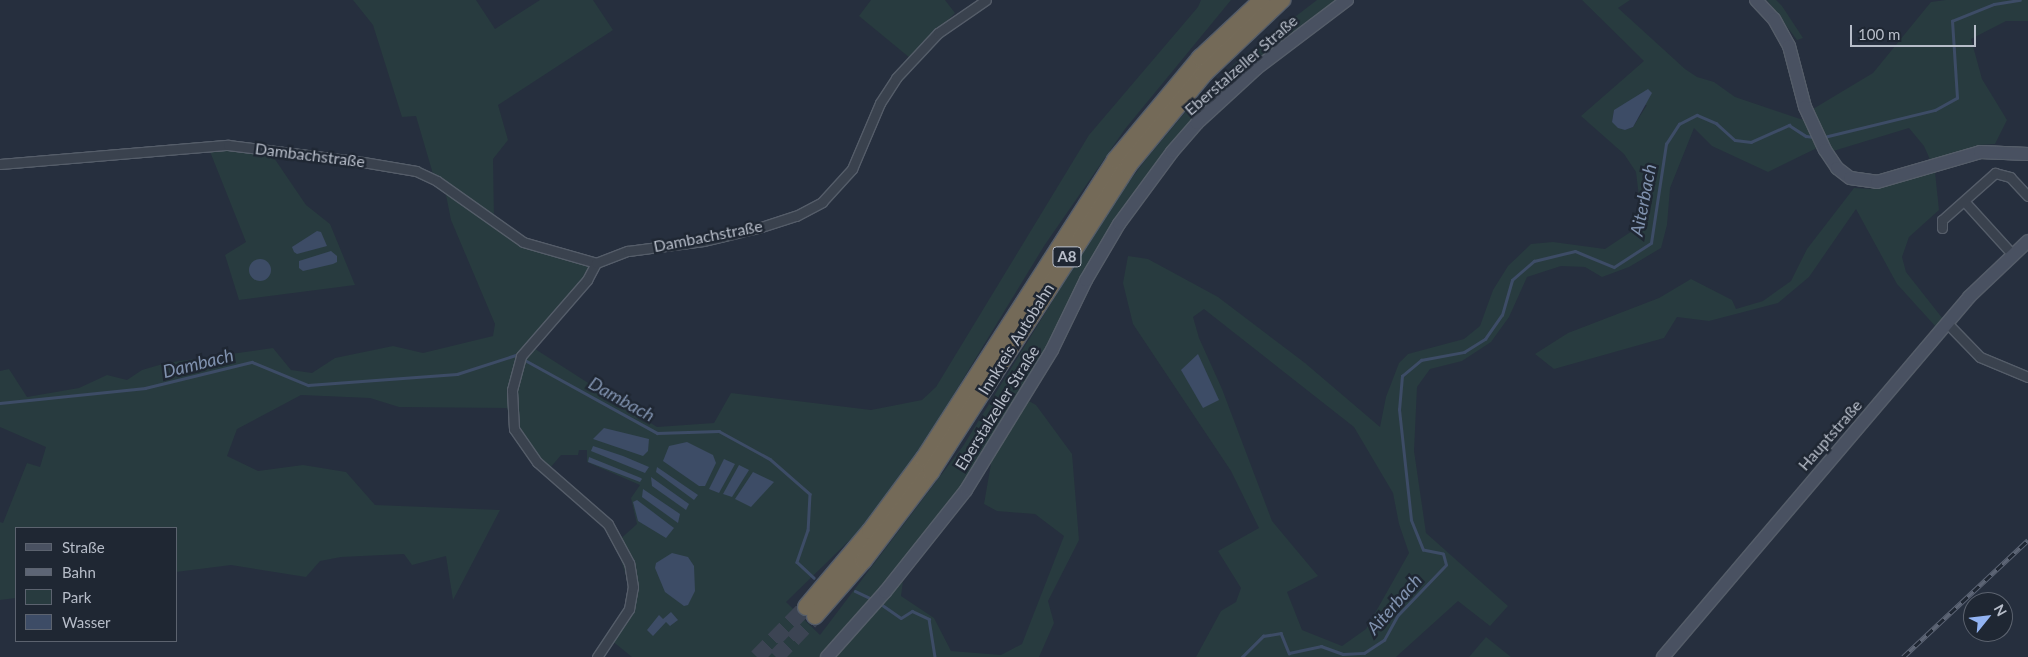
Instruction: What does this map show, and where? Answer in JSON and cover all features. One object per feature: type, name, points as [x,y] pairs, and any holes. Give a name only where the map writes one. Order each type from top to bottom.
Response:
[{"type":"highway","name":"Innkreis Autobahn","points":[[1262,0],[1200,58],[1115,160],[924,458],[810,611],[864,560],[931,472],[1128,166],[1204,74],[1282,0]]},
{"type":"street","name":"Dambachstraße","points":[[0,164],[220,146],[363,162],[416,171],[437,181],[523,242],[596,264],[628,251],[703,241],[758,228],[796,216],[822,202],[852,169],[877,110],[896,78],[942,29],[986,0]]},
{"type":"street","name":"Eberstalzeller Straße","points":[[828,657],[867,614],[966,490],[1052,350],[1086,280],[1119,224],[1172,152],[1197,124],[1245,79],[1347,0]]},
{"type":"street","points":[[1756,0],[1774,19],[1789,46],[1802,99],[1825,150],[1843,174],[1868,183],[1980,152],[2028,154]]},
{"type":"street","points":[[1942,228],[1942,220],[1995,173],[2010,177],[2028,196]]},
{"type":"street","points":[[1964,201],[2013,255]]},
{"type":"street","name":"Hauptstraße","points":[[1662,657],[1947,323],[2028,241]]},
{"type":"street","points":[[596,264],[587,280],[522,356],[512,390],[511,412],[514,429],[522,444],[537,462],[608,524],[629,563],[633,587],[629,609],[597,657]]},
{"type":"street","points":[[1947,323],[1980,357],[2028,377]]},
{"type":"green space","points":[[353,0],[476,0],[495,29],[540,0],[593,0],[613,30],[498,105],[508,140],[493,159],[494,219],[433,174],[416,116],[402,117],[373,25]]},
{"type":"green space","points":[[871,0],[945,0],[955,13],[910,58],[859,16]]},
{"type":"green space","points":[[1201,0],[1231,0],[1125,129],[1044,246],[929,435],[895,483],[857,533],[786,602],[820,635],[963,446],[1113,203],[1147,158],[1188,109],[1236,62],[1317,0],[1342,0],[1169,148],[971,473],[932,528],[822,657],[632,657],[606,636],[626,606],[629,586],[616,543],[637,524],[631,498],[640,485],[587,462],[587,450],[579,450],[578,455],[561,455],[545,474],[516,442],[507,408],[399,407],[370,398],[301,395],[237,429],[227,456],[258,471],[303,465],[346,472],[375,505],[500,510],[453,600],[446,556],[412,565],[404,554],[341,557],[320,561],[306,577],[231,565],[178,572],[178,527],[15,527],[15,598],[0,600],[0,522],[3,523],[27,463],[40,467],[46,447],[0,427],[0,371],[9,369],[27,397],[79,388],[107,375],[127,380],[142,370],[166,363],[273,348],[291,370],[312,373],[335,358],[393,346],[423,353],[493,336],[495,324],[451,220],[445,190],[508,236],[546,254],[599,267],[532,347],[657,427],[714,423],[731,393],[871,410],[922,400],[936,387],[1089,135],[1198,7]]},
{"type":"green space","points":[[1582,0],[1630,0],[1618,8],[1685,69],[1697,77],[1714,82],[1735,97],[1806,121],[1819,147],[1768,172],[1712,146],[1694,128],[1670,188],[1667,225],[1661,248],[1629,267],[1602,277],[1585,267],[1561,266],[1527,277],[1509,317],[1491,342],[1462,361],[1430,369],[1417,387],[1414,451],[1426,533],[1508,606],[1490,626],[1458,601],[1396,657],[1196,657],[1221,611],[1236,602],[1241,588],[1218,551],[1259,528],[1231,471],[1133,324],[1123,283],[1128,256],[1148,259],[1218,297],[1305,363],[1380,427],[1386,397],[1399,363],[1408,354],[1464,339],[1480,326],[1493,290],[1508,266],[1531,244],[1553,242],[1605,249],[1635,229],[1640,205],[1636,172],[1624,154],[1581,116],[1644,61]],"holes":[[[1647,105],[1633,127],[1625,130],[1612,122],[1614,110]],[[1204,309],[1354,427],[1393,493],[1399,524],[1409,553],[1366,629],[1342,646],[1302,630],[1287,592],[1318,576],[1272,521],[1222,389],[1199,338],[1193,317]]]},
{"type":"green space","points":[[1767,0],[1776,0],[1782,6],[1803,38],[1797,40]]},
{"type":"green space","points":[[1946,0],[2028,0],[2028,21],[2006,21],[1971,39],[1982,79],[2007,120],[1995,144],[1979,145],[1931,162],[1924,146],[1909,128],[1830,152],[1813,109],[1873,73],[1931,2]]},
{"type":"green space","points":[[203,143],[220,143],[223,149],[270,152],[306,205],[330,224],[355,285],[239,300],[225,255],[246,242],[209,149]]},
{"type":"green space","points":[[1935,172],[1939,210],[1909,237],[1902,257],[1906,272],[1943,319],[1936,327],[1897,284],[1856,209],[1809,277],[1778,303],[1709,321],[1677,317],[1664,338],[1554,369],[1535,354],[1568,333],[1659,298],[1691,279],[1732,300],[1736,309],[1763,301],[1791,281],[1807,249],[1854,188],[1872,189]]},
{"type":"green space","points":[[1027,400],[1036,405],[1072,454],[1079,540],[1048,601],[1054,623],[1039,657],[833,657],[903,581],[901,596],[934,618],[951,651],[1001,655],[1022,644],[1064,536],[1035,514],[997,511],[984,504],[993,452]]},
{"type":"green space","points":[[1486,637],[1511,657],[1469,657]]},
{"type":"water","points":[[1648,89],[1652,93],[1633,127],[1625,130],[1618,128],[1612,122],[1614,110]]},
{"type":"water","points":[[317,231],[321,232],[327,246],[297,254],[294,252],[292,247]]},
{"type":"water","points":[[331,251],[337,256],[337,262],[303,271],[299,268],[299,261]]},
{"type":"water","points":[[260,259],[268,262],[271,270],[268,278],[260,281],[252,278],[249,270],[252,262]]},
{"type":"water","points":[[1198,354],[1219,400],[1203,408],[1181,370]]},
{"type":"water","points":[[604,428],[649,439],[648,451],[643,456],[593,439]]},
{"type":"water","points":[[687,442],[713,455],[716,463],[705,486],[699,486],[663,461],[669,446]]},
{"type":"water","points":[[593,446],[649,467],[645,473],[591,451]]},
{"type":"water","points":[[589,457],[642,479],[640,482],[588,462]]},
{"type":"water","points":[[724,459],[735,464],[719,493],[709,489]]},
{"type":"water","points":[[739,465],[749,470],[732,497],[723,494]]},
{"type":"water","points":[[657,467],[698,495],[694,500],[656,472]]},
{"type":"water","points":[[753,472],[774,482],[751,507],[735,499]]},
{"type":"water","points":[[651,477],[689,504],[686,510],[652,486]]},
{"type":"water","points":[[643,489],[680,514],[678,523],[642,497]]},
{"type":"water","points":[[637,500],[674,528],[666,538],[638,521],[633,502]]},
{"type":"water","points":[[672,553],[688,557],[694,566],[695,591],[688,605],[684,606],[665,592],[655,568],[656,563]]},
{"type":"water","points":[[671,612],[678,620],[670,626],[666,622],[653,636],[647,630],[659,615],[663,619]]},
{"type":"waterway","name":"Aiterbach","points":[[1824,137],[1935,110],[1957,98],[1952,21],[1994,4],[2020,0]]},
{"type":"waterway","name":"Aiterbach","points":[[1242,657],[1263,636],[1281,633],[1289,653],[1321,646],[1343,654],[1364,653],[1384,640],[1398,615],[1446,565],[1443,554],[1423,550],[1411,520],[1399,410],[1402,376],[1421,360],[1464,352],[1485,339],[1502,315],[1512,280],[1534,261],[1575,251],[1614,267],[1651,243],[1666,144],[1679,124],[1697,115],[1716,123],[1735,140],[1751,142],[1789,125],[1806,136],[1814,137]]},
{"type":"waterway","name":"Dambach","points":[[0,403],[145,388],[252,362],[308,385],[457,374],[516,355]]},
{"type":"waterway","name":"Dambach","points":[[525,360],[657,433],[719,431],[770,459],[810,494],[808,530],[797,562],[814,578]]},
{"type":"waterway","name":"Dambach","points":[[855,591],[874,600]]},
{"type":"waterway","name":"Dambach","points":[[881,604],[901,618],[912,611],[929,619],[935,657]]},
{"type":"tunnel","points":[[757,657],[806,607]]},
{"type":"tunnel","points":[[776,657],[815,616]]},
{"type":"railway","points":[[1903,657],[2028,540]]}]
